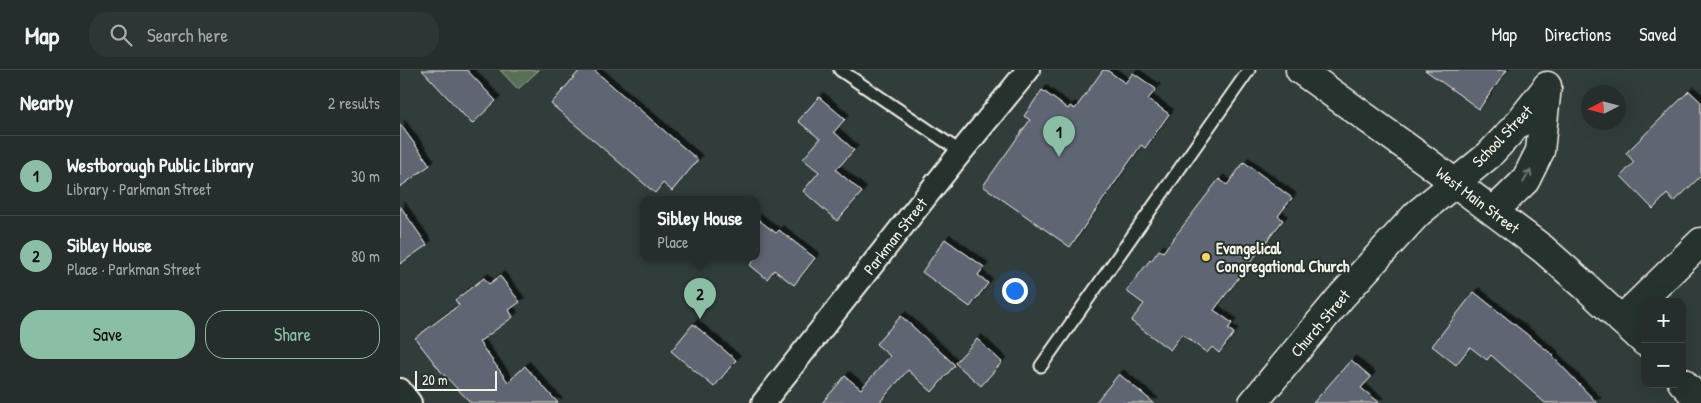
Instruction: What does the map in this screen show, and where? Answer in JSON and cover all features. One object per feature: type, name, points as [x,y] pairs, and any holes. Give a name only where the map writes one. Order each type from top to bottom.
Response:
[{"type":"street","name":"Parkman Street","points":[[763,403],[1028,70]]},
{"type":"street","name":"West Main Street","points":[[1300,70],[1494,211],[1585,286],[1641,338]]},
{"type":"street","name":"School Street","points":[[1453,183],[1489,155],[1517,125],[1549,78]]},
{"type":"street","name":"School Street","points":[[1494,211],[1525,181],[1540,151],[1549,78]]},
{"type":"street","name":"Church Street","points":[[1253,403],[1360,277],[1417,214],[1453,183]]},
{"type":"street","points":[[1620,320],[1701,242]]},
{"type":"street","points":[[1686,386],[1701,402]]},
{"type":"street","points":[[400,390],[410,403]]},
{"type":"lane","points":[[840,70],[961,152]]},
{"type":"lane","points":[[1041,366],[1249,70]]},
{"type":"green space","points":[[500,70],[539,70],[518,89]]},
{"type":"building","points":[[422,70],[467,70],[496,101],[472,124]]},
{"type":"building","points":[[580,70],[594,70],[698,160],[672,191],[663,183],[655,193],[551,104]]},
{"type":"building","points":[[1103,70],[1107,70],[1125,83],[1133,73],[1156,89],[1148,99],[1169,114],[1145,148],[1141,145],[1070,247],[983,186],[1030,120],[1024,116],[1042,90],[1068,109],[1070,106],[1075,109]]},
{"type":"building","points":[[1425,70],[1507,70],[1479,109]]},
{"type":"building","points":[[1689,91],[1701,102],[1701,176],[1674,202],[1667,194],[1653,209],[1621,176],[1634,162],[1626,153]]},
{"type":"building","points":[[819,97],[845,119],[834,132],[854,150],[836,170],[862,192],[837,221],[803,191],[819,172],[803,159],[820,139],[798,121]]},
{"type":"building","points":[[400,124],[430,165],[400,187]]},
{"type":"building","name":"Evangelical Congregational Church","points":[[1244,162],[1292,198],[1278,216],[1283,220],[1214,310],[1232,323],[1228,329],[1234,333],[1219,353],[1212,347],[1207,353],[1182,334],[1170,350],[1131,321],[1144,304],[1126,291],[1159,250],[1163,252],[1219,179],[1227,185]]},
{"type":"building","points":[[400,206],[427,245],[400,264]]},
{"type":"building","points":[[760,221],[776,233],[779,230],[815,258],[794,285],[774,270],[767,279],[750,265],[753,261],[760,261]]},
{"type":"building","points":[[945,239],[984,267],[978,275],[988,283],[970,307],[922,272]]},
{"type":"building","points":[[500,276],[520,302],[509,310],[513,317],[479,342],[508,382],[525,366],[558,403],[471,403],[442,373],[415,338],[459,305],[455,300],[484,278],[489,284]]},
{"type":"building","points":[[1474,292],[1554,356],[1597,403],[1545,403],[1491,355],[1487,360],[1470,347],[1456,365],[1432,346]]},
{"type":"building","points":[[901,316],[955,365],[932,392],[908,370],[879,403],[822,403],[845,376],[861,389],[890,356],[876,344]]},
{"type":"building","points":[[693,324],[736,360],[714,387],[671,351]]},
{"type":"building","points":[[977,339],[1002,362],[981,386],[955,363]]},
{"type":"building","points":[[1351,360],[1371,377],[1361,388],[1380,403],[1313,403]]},
{"type":"building","points":[[1119,374],[1154,403],[1095,403]]},
{"type":"place","name":"Westborough Public Library","points":[[1059,157]]},
{"type":"place","name":"Evangelical Congregational Church","points":[[1206,257]]},
{"type":"place","name":"Sibley House","points":[[700,319]]}]
